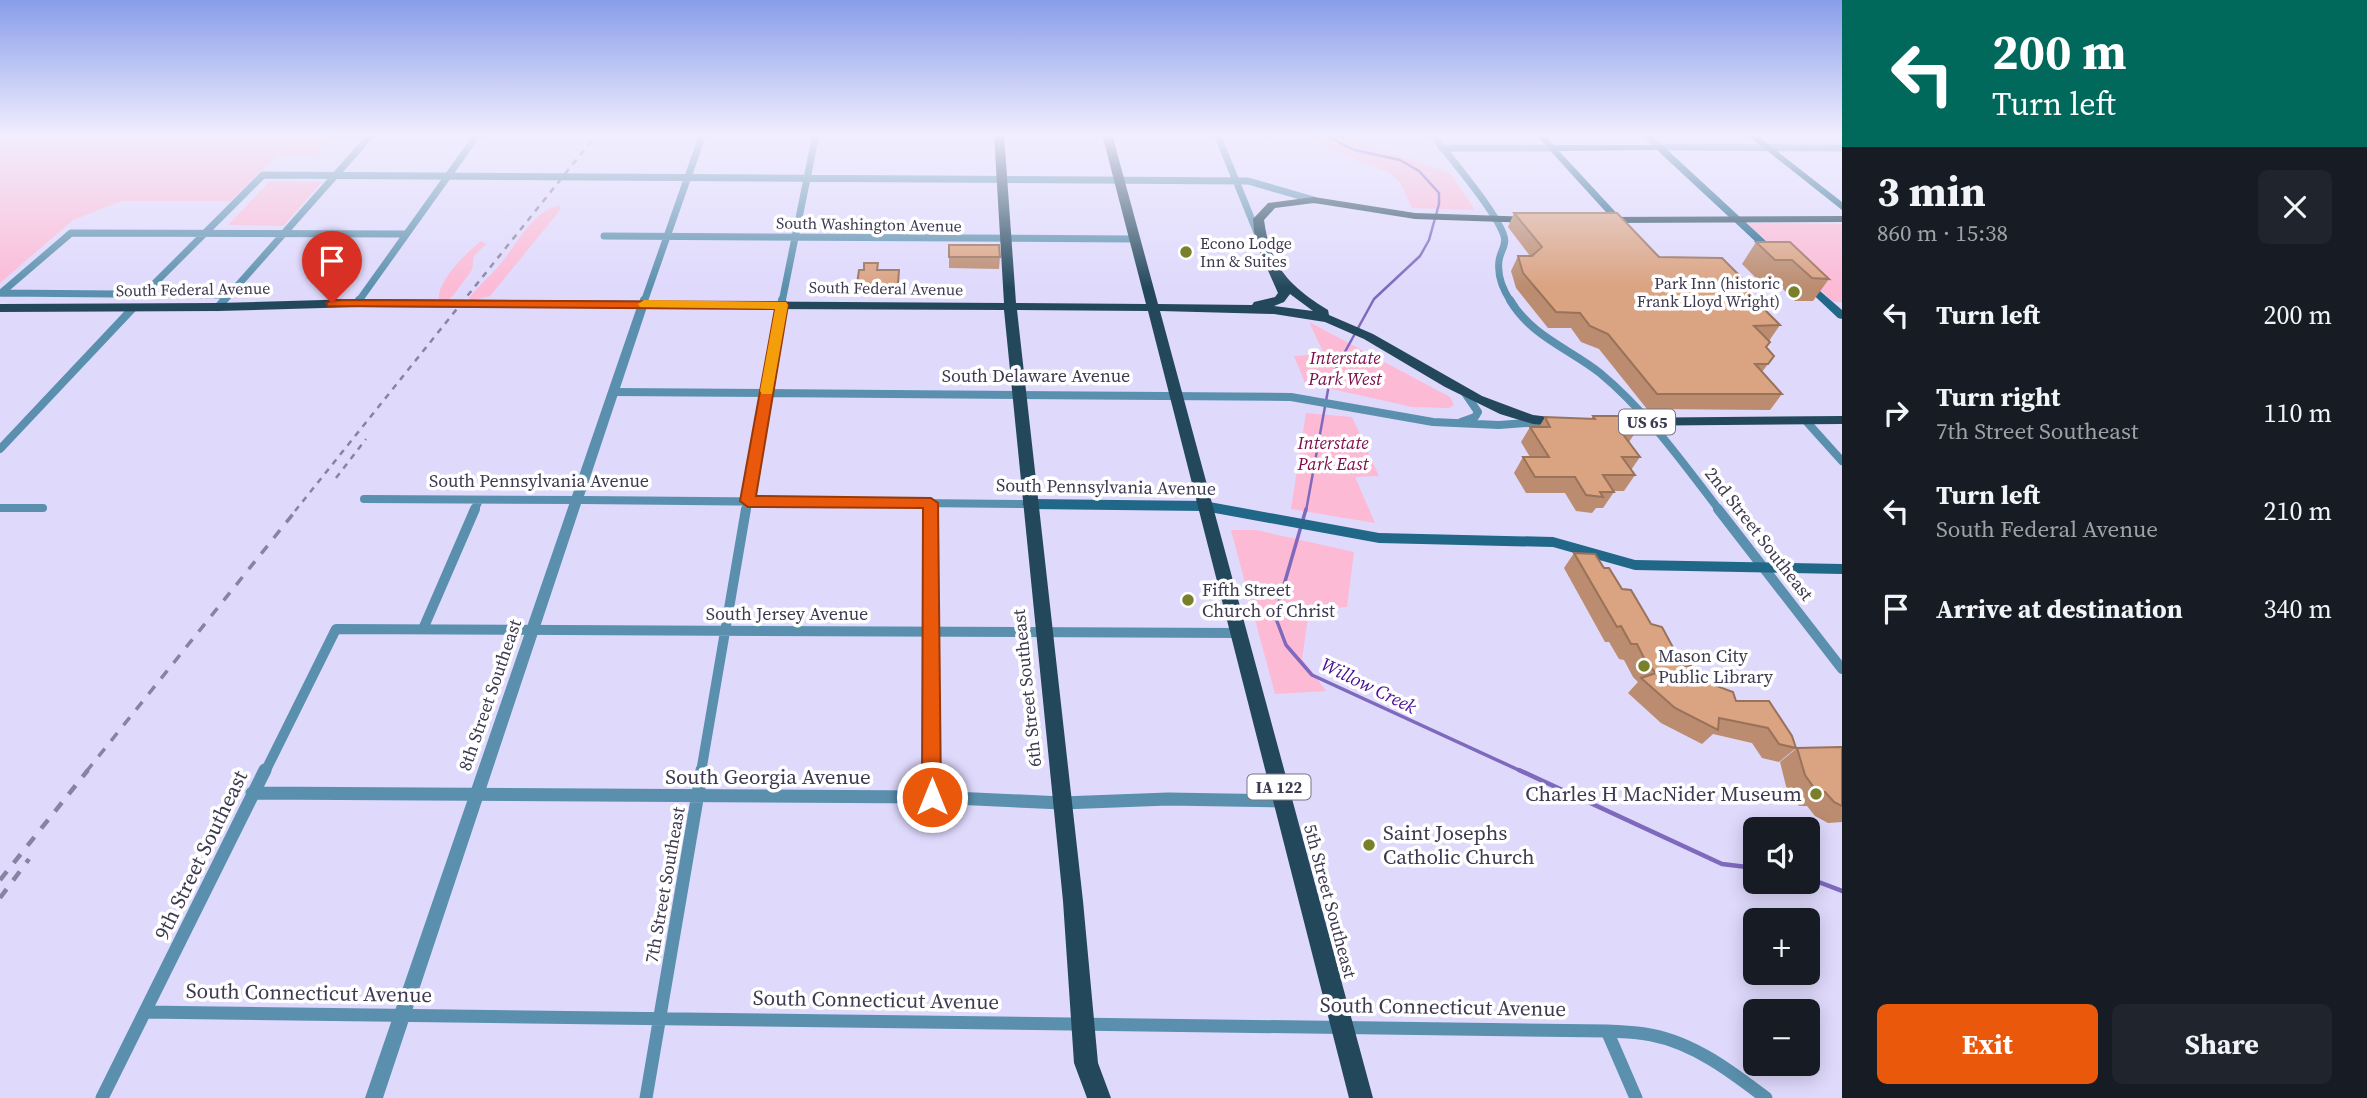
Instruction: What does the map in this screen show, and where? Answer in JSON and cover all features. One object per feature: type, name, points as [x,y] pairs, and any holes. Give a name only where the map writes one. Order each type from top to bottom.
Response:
[{"type":"main road","name":"6th Street Southeast","points":[[1002,185],[1010,307],[1062,803],[1086,1063],[1099,1098]]},
{"type":"main road","name":"5th Street Southeast","points":[[1119,185],[1361,1098]]},
{"type":"main road","points":[[1586,185],[1618,220]]},
{"type":"main road","points":[[1700,185],[1782,261]]},
{"type":"main road","points":[[1814,185],[1842,207]]},
{"type":"main road","points":[[1232,308],[1272,304],[1283,297],[1283,289],[1261,242],[1258,219],[1263,211],[1283,202],[1314,200],[1416,216],[1465,220],[1549,219]]},
{"type":"main road","points":[[1590,219],[1842,219]]},
{"type":"main road","points":[[1793,270],[1839,310]]},
{"type":"main road","points":[[1276,274],[1303,300],[1344,325]]},
{"type":"main road","name":"South Federal Avenue","points":[[0,308],[357,303],[1232,308],[1300,312],[1344,325],[1460,388]]},
{"type":"main road","name":"South Delaware Avenue","points":[[1460,388],[1504,411],[1544,422],[1571,422]]},
{"type":"main road","name":"US 65","points":[[1598,422],[1842,420]]},
{"type":"main road","name":"South Pennsylvania Avenue","points":[[1029,504],[1204,506],[1379,538],[1553,542],[1635,565],[1842,569]]},
{"type":"street","points":[[145,294],[253,185]]},
{"type":"street","points":[[218,307],[327,185]]},
{"type":"street","points":[[357,303],[442,185]]},
{"type":"street","points":[[643,304],[685,185]]},
{"type":"street","name":"7th Street Southeast","points":[[646,1098],[781,305],[806,185]]},
{"type":"street","points":[[1237,185],[1261,242]]},
{"type":"street","points":[[1263,185],[1314,200]]},
{"type":"street","points":[[1470,185],[1495,219]]},
{"type":"street","name":"2nd Street Southeast","points":[[1495,219],[1504,236],[1505,247],[1499,259],[1499,271],[1503,289],[1513,306],[1547,340],[1600,373],[1661,435],[1842,669]]},
{"type":"street","points":[[1,293],[71,233],[407,234]]},
{"type":"street","name":"South Washington Avenue","points":[[604,236],[1133,239]]},
{"type":"street","points":[[1,293],[229,295]]},
{"type":"street","name":"8th Street Southeast","points":[[374,1098],[643,304]]},
{"type":"street","points":[[0,449],[133,307]]},
{"type":"street","points":[[1457,423],[1469,420],[1478,412],[1472,400],[1460,388]]},
{"type":"street","name":"South Delaware Avenue","points":[[613,392],[1305,398],[1406,418],[1499,425],[1544,422]]},
{"type":"street","points":[[1806,421],[1842,461]]},
{"type":"street","name":"South Pennsylvania Avenue","points":[[364,499],[1029,504]]},
{"type":"street","points":[[424,629],[478,500]]},
{"type":"street","points":[[931,503],[932,797]]},
{"type":"street","points":[[0,508],[43,508]]},
{"type":"street","name":"South Jersey Avenue","points":[[336,629],[1238,633]]},
{"type":"street","name":"9th Street Southeast","points":[[102,1098],[336,629]]},
{"type":"street","name":"South Georgia Avenue","points":[[252,793],[932,797],[1062,803],[1168,799],[1283,801]]},
{"type":"street","name":"South Connecticut Avenue","points":[[145,1012],[1607,1031],[1654,1035],[1691,1048],[1730,1071],[1766,1098]]},
{"type":"street","points":[[1607,1031],[1636,1098]]},
{"type":"street","name":"6th Street Southeast","points":[[1086,1063],[1089,1098]]},
{"type":"green space","points":[[0,185],[247,185],[231,201],[122,201],[73,220],[0,283]]},
{"type":"green space","points":[[266,185],[319,185],[283,226],[228,225]]},
{"type":"green space","points":[[1401,185],[1458,185],[1475,210],[1412,208]]},
{"type":"green space","points":[[559,206],[561,209],[490,296],[470,301],[469,298],[498,267],[534,220],[542,213]]},
{"type":"green space","points":[[1747,223],[1842,224],[1842,302],[1833,302]]},
{"type":"green space","points":[[481,241],[486,244],[474,256],[472,270],[452,297],[448,300],[439,299],[448,276],[461,259]]},
{"type":"green space","name":"Interstate Park West","points":[[1309,322],[1450,397],[1454,405],[1449,408],[1412,407],[1305,383],[1294,356],[1324,354]]},
{"type":"green space","name":"Interstate Park East","points":[[1306,413],[1352,417],[1379,476],[1355,477],[1375,523],[1291,509]]},
{"type":"green space","points":[[1231,530],[1256,530],[1354,552],[1347,607],[1309,610],[1302,659],[1326,691],[1275,694]]},
{"type":"building","points":[[1514,213],[1617,213],[1659,257],[1722,258],[1750,286],[1741,286],[1780,325],[1754,326],[1770,342],[1766,347],[1774,356],[1768,364],[1755,364],[1782,394],[1657,394],[1608,334],[1590,326],[1580,313],[1556,312],[1523,273],[1518,256],[1532,256],[1542,247]]},
{"type":"building","points":[[1756,242],[1790,242],[1829,279],[1812,278],[1792,260],[1775,260]]},
{"type":"building","points":[[949,245],[999,245],[1000,257],[949,257]]},
{"type":"building","points":[[864,263],[878,263],[877,270],[899,270],[898,284],[857,284],[859,270],[864,270]]},
{"type":"building","points":[[1593,416],[1623,416],[1635,433],[1622,433],[1640,457],[1622,457],[1635,475],[1603,475],[1614,492],[1600,492],[1603,497],[1586,495],[1575,477],[1535,477],[1523,457],[1549,457],[1530,427],[1550,427],[1545,417],[1595,419]]},
{"type":"building","points":[[1574,553],[1595,554],[1604,568],[1609,568],[1622,589],[1631,590],[1651,624],[1662,627],[1683,666],[1691,666],[1711,684],[1733,692],[1736,701],[1769,701],[1792,736],[1796,748],[1779,744],[1768,728],[1719,718],[1718,730],[1675,708],[1641,678],[1656,673],[1646,662],[1637,644],[1631,644],[1621,626],[1617,627]]},
{"type":"building","points":[[1842,747],[1842,806],[1825,792],[1817,792],[1805,775],[1797,748]]},
{"type":"waterway","name":"Willow Creek","points":[[1306,511],[1330,379],[1374,299],[1420,256],[1429,240],[1439,204],[1439,193],[1432,185]]},
{"type":"waterway","name":"Willow Creek","points":[[1306,509],[1275,616],[1286,645],[1312,675],[1523,772]]},
{"type":"waterway","name":"Willow Creek","points":[[1519,770],[1722,864],[1743,867]]},
{"type":"waterway","name":"Willow Creek","points":[[1820,883],[1842,891]]},
{"type":"railway","points":[[295,511],[556,185]]},
{"type":"railway","points":[[336,478],[366,439]]},
{"type":"railway","points":[[86,772],[297,509]]},
{"type":"railway","points":[[0,880],[88,770]]},
{"type":"railway","points":[[0,898],[29,859]]},
{"type":"slow traffic","points":[[644,304],[781,305],[767,391]]},
{"type":"place","name":"Econo Lodge Inn & Suites","points":[[1186,252]]},
{"type":"place","name":"Park Inn (historic Frank Lloyd Wright)","points":[[1794,292]]},
{"type":"place","name":"Fifth Street Church of Christ","points":[[1188,600]]},
{"type":"place","name":"Mason City Public Library","points":[[1644,666]]},
{"type":"place","name":"Charles H MacNider Museum","points":[[1816,794]]},
{"type":"place","name":"Saint Josephs Catholic Church","points":[[1369,845]]},
{"type":"route","points":[[332,303],[781,305],[748,501],[931,503],[932,797]]}]
